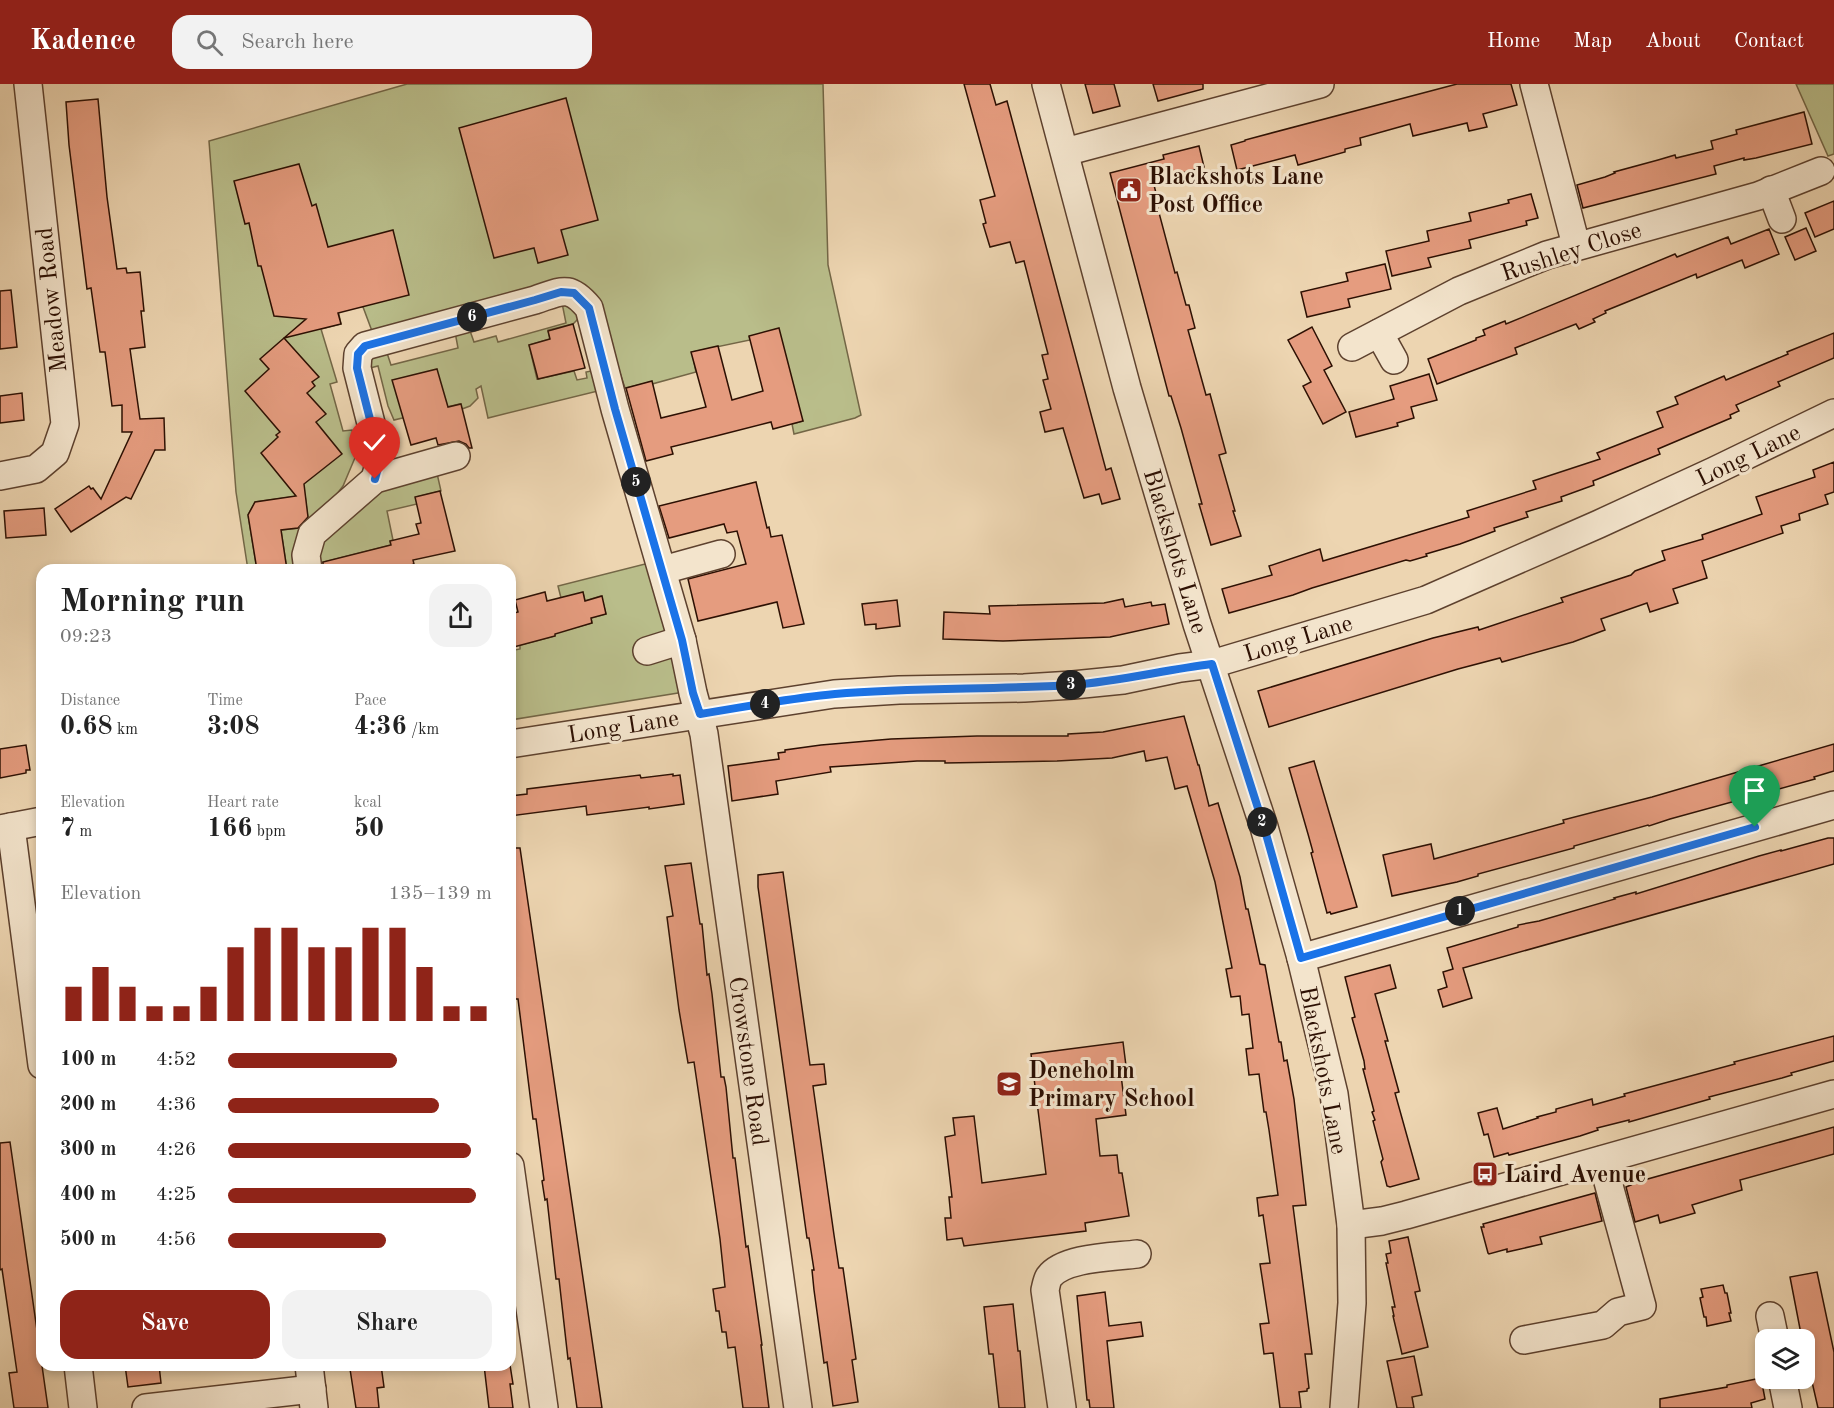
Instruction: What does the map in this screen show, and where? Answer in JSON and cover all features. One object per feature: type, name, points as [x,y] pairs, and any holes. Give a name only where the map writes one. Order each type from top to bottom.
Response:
[{"type":"street","name":"Meadow Road","points":[[0,476],[36,469],[55,453],[65,424],[28,84]]},
{"type":"street","name":"Blackshots Lane","points":[[1046,84],[1127,388],[1197,624],[1264,827],[1301,958],[1334,1094],[1351,1225],[1352,1303],[1344,1408]]},
{"type":"street","points":[[1065,152],[1320,84]]},
{"type":"street","points":[[1534,84],[1576,245]]},
{"type":"street","name":"Rushley Close","points":[[1352,347],[1459,291],[1532,260],[1576,245],[1743,200],[1821,171]]},
{"type":"street","points":[[1771,190],[1782,219]]},
{"type":"street","name":"Crowstone Road","points":[[375,479],[379,464],[377,447],[357,368],[358,354],[365,346],[561,292],[574,293],[589,308],[615,409],[663,570],[700,714],[798,1408]]},
{"type":"street","points":[[1379,333],[1394,360]]},
{"type":"street","name":"Long Lane","points":[[516,743],[834,694],[1073,685],[1123,680],[1212,664],[1426,600],[1599,524],[1834,412]]},
{"type":"street","points":[[307,564],[306,555],[312,534],[375,479],[456,456]]},
{"type":"street","points":[[663,570],[721,554]]},
{"type":"street","points":[[647,651],[682,640]]},
{"type":"street","points":[[1301,958],[1834,805]]},
{"type":"street","points":[[36,822],[5,828],[36,982]]},
{"type":"street","points":[[1351,1225],[1406,1215],[1834,1094]]},
{"type":"street","points":[[1524,1340],[1603,1325],[1617,1312],[1642,1306],[1602,1160]]},
{"type":"street","points":[[516,1209],[544,1408]]},
{"type":"street","points":[[1062,1408],[1045,1290],[1048,1277],[1072,1263],[1137,1254]]},
{"type":"street","points":[[79,1371],[83,1408]]},
{"type":"street","points":[[146,1408],[312,1387]]},
{"type":"street","points":[[1784,1389],[1788,1408]]},
{"type":"green space","points":[[407,84],[823,84],[828,265],[861,415],[794,434],[792,424],[803,421],[749,336],[750,340],[692,352],[696,372],[652,384],[651,382],[625,388],[597,303],[578,283],[372,331],[363,307],[336,301],[341,324],[321,329],[337,382],[330,384],[343,431],[352,430],[357,453],[343,486],[313,525],[299,564],[286,564],[281,530],[309,527],[305,495],[255,502],[248,515],[256,564],[247,564],[236,492],[209,141]]},
{"type":"green space","points":[[1796,84],[1834,84],[1834,154],[1828,156]]},
{"type":"green space","points":[[562,303],[584,313],[573,324],[548,330],[550,339],[529,345],[537,379],[574,371],[577,380],[587,378],[586,372],[596,370],[602,390],[488,418],[481,386],[476,389],[478,398],[470,406],[462,409],[460,404],[394,420],[378,366],[362,370],[366,352],[385,347],[391,365],[458,348],[455,332],[469,328],[474,342],[496,336],[498,342],[566,323]]},
{"type":"green space","points":[[436,469],[441,491],[416,497],[417,504],[387,511],[393,540],[390,541],[391,545],[320,563],[316,538],[383,482]]},
{"type":"green space","points":[[645,564],[654,568],[685,688],[678,693],[516,719],[516,650],[520,649],[520,645],[555,636],[554,630],[570,629],[592,623],[591,618],[606,614],[601,596],[585,601],[583,593],[561,598],[558,586]]},
{"type":"building","points":[[964,84],[990,84],[996,105],[1007,101],[1106,470],[1111,468],[1120,499],[1102,504],[1099,494],[1084,498],[1063,428],[1045,432],[1040,412],[1051,409],[1043,380],[1048,379],[1042,355],[1048,354],[1024,261],[1016,263],[1010,242],[990,247],[983,224],[986,223],[980,200],[995,196]]},
{"type":"building","points":[[1085,84],[1114,84],[1120,106],[1093,113]]},
{"type":"building","points":[[1153,84],[1203,84],[1203,89],[1158,101]]},
{"type":"building","points":[[1457,84],[1511,84],[1517,105],[1483,114],[1487,127],[1469,131],[1467,123],[1413,136],[1410,124],[1360,138],[1361,145],[1345,149],[1345,152],[1298,165],[1295,155],[1237,170],[1231,145]]},
{"type":"building","points":[[566,98],[598,220],[561,230],[568,255],[538,263],[534,248],[494,258],[459,128]]},
{"type":"building","points":[[98,99],[107,197],[117,269],[126,268],[127,273],[140,272],[145,347],[130,349],[140,419],[164,418],[165,450],[155,450],[131,499],[126,497],[71,532],[55,509],[89,486],[101,499],[132,432],[122,432],[122,405],[112,406],[105,352],[100,352],[91,288],[87,289],[69,145],[66,102]]},
{"type":"building","points":[[1804,112],[1812,144],[1714,166],[1716,174],[1583,208],[1577,185],[1675,155],[1676,158],[1713,149],[1711,141],[1737,134],[1736,130]]},
{"type":"building","points":[[1199,146],[1204,167],[1153,181],[1156,193],[1154,194],[1175,273],[1177,272],[1195,328],[1188,330],[1206,395],[1210,394],[1226,453],[1219,455],[1241,536],[1211,545],[1199,504],[1202,504],[1181,428],[1171,396],[1169,396],[1110,173],[1164,159],[1163,155]]},
{"type":"building","points":[[299,164],[312,206],[316,204],[328,247],[393,230],[409,295],[338,313],[341,324],[284,338],[306,319],[274,316],[261,266],[258,266],[249,223],[245,224],[234,181]]},
{"type":"building","points":[[1531,194],[1538,218],[1526,221],[1527,225],[1469,240],[1471,248],[1428,258],[1431,267],[1392,276],[1386,251],[1429,241],[1427,231],[1471,221],[1469,213],[1509,203],[1508,200]]},
{"type":"building","points":[[1834,201],[1834,229],[1815,237],[1805,213]]},
{"type":"building","points":[[1806,228],[1816,251],[1795,260],[1785,237]]},
{"type":"building","points":[[1769,229],[1779,254],[1745,268],[1742,260],[1697,278],[1696,274],[1605,311],[1606,313],[1593,319],[1595,322],[1579,329],[1576,324],[1515,348],[1517,354],[1437,384],[1428,359],[1476,340],[1485,335],[1483,330],[1505,321],[1506,324],[1675,254],[1677,257],[1728,237],[1731,244]]},
{"type":"building","points":[[1385,264],[1391,289],[1348,299],[1350,307],[1307,317],[1301,292],[1348,281],[1346,273]]},
{"type":"building","points":[[11,290],[17,347],[0,349],[0,291]]},
{"type":"building","points":[[573,324],[585,368],[538,379],[529,345],[550,339],[548,331]]},
{"type":"building","points":[[1312,327],[1332,366],[1324,370],[1346,412],[1323,424],[1303,386],[1311,382],[1288,340]]},
{"type":"building","points":[[779,328],[803,421],[773,429],[771,422],[671,447],[673,454],[646,461],[626,388],[652,381],[661,418],[706,407],[691,352],[718,346],[732,400],[763,391],[749,336]]},
{"type":"building","points":[[1834,333],[1834,358],[1778,382],[1780,386],[1736,405],[1739,411],[1730,415],[1731,418],[1658,449],[1660,454],[1593,481],[1594,485],[1561,497],[1562,501],[1526,512],[1528,517],[1494,528],[1495,531],[1460,544],[1426,554],[1427,556],[1406,560],[1229,613],[1222,589],[1272,575],[1269,566],[1320,549],[1323,561],[1469,517],[1467,511],[1536,489],[1533,481],[1600,459],[1597,453],[1663,427],[1657,412],[1678,404],[1675,397],[1724,376],[1726,380]]},
{"type":"building","points":[[284,338],[319,377],[312,382],[315,386],[307,393],[326,414],[316,422],[342,454],[304,484],[308,517],[298,528],[281,530],[286,564],[256,564],[248,515],[255,502],[296,496],[261,453],[278,437],[276,435],[280,432],[245,391],[269,369],[260,359]]},
{"type":"building","points":[[437,369],[448,407],[461,404],[472,448],[459,441],[438,445],[436,438],[411,445],[392,380]]},
{"type":"building","points":[[1429,374],[1437,400],[1411,407],[1414,418],[1397,423],[1398,426],[1356,437],[1349,412],[1394,399],[1390,386]]},
{"type":"building","points":[[22,393],[24,420],[0,423],[0,396]]},
{"type":"building","points":[[1834,462],[1834,492],[1825,495],[1828,504],[1799,514],[1800,520],[1781,526],[1783,533],[1702,561],[1707,578],[1673,589],[1678,603],[1650,612],[1647,603],[1601,619],[1605,630],[1573,642],[1502,662],[1500,658],[1458,669],[1269,727],[1258,691],[1433,638],[1478,627],[1479,630],[1563,602],[1561,598],[1631,575],[1635,571],[1665,560],[1662,551],[1703,539],[1702,535],[1762,514],[1756,497],[1815,477],[1813,470]]},
{"type":"building","points":[[756,482],[771,537],[782,535],[804,624],[783,628],[777,602],[698,621],[688,579],[746,564],[737,531],[727,533],[724,524],[669,538],[659,506]]},
{"type":"building","points":[[440,491],[455,551],[413,560],[414,564],[323,564],[323,562],[391,545],[390,541],[419,534],[416,524],[421,523],[415,497]]},
{"type":"building","points":[[44,508],[46,535],[6,538],[4,511]]},
{"type":"building","points":[[545,592],[547,601],[583,592],[585,601],[602,596],[606,614],[591,618],[592,623],[516,646],[516,612],[518,612],[516,600]]},
{"type":"building","points":[[1123,599],[1125,607],[1151,602],[1152,606],[1165,604],[1169,624],[1110,637],[1003,641],[943,639],[944,612],[990,614],[989,606],[1104,603]]},
{"type":"building","points":[[897,600],[900,626],[876,629],[876,624],[865,625],[862,604]]},
{"type":"building","points":[[1184,716],[1209,806],[1218,803],[1240,877],[1260,964],[1265,965],[1279,1042],[1281,1042],[1284,1061],[1287,1060],[1294,1099],[1306,1205],[1293,1206],[1312,1354],[1305,1354],[1309,1388],[1307,1391],[1299,1392],[1301,1408],[1280,1408],[1273,1353],[1264,1354],[1260,1324],[1269,1323],[1260,1264],[1270,1263],[1263,1215],[1259,1216],[1257,1198],[1278,1195],[1259,1074],[1249,1075],[1246,1049],[1253,1048],[1249,1014],[1242,1015],[1240,996],[1231,997],[1226,969],[1232,968],[1215,882],[1187,786],[1175,789],[1167,757],[1146,761],[1144,751],[1112,758],[1057,761],[945,763],[945,761],[917,761],[830,767],[831,772],[776,781],[778,794],[732,801],[728,766],[779,759],[778,753],[785,752],[785,750],[891,739],[1068,736],[1068,734],[1103,732]]},
{"type":"building","points":[[1834,744],[1834,771],[1814,777],[1815,779],[1574,846],[1574,848],[1478,874],[1478,876],[1457,882],[1392,896],[1383,855],[1431,844],[1434,859],[1564,823],[1563,820],[1652,797]]},
{"type":"building","points":[[26,745],[30,770],[26,770],[26,773],[0,778],[0,749]]},
{"type":"building","points":[[1314,761],[1357,907],[1331,914],[1327,913],[1311,853],[1313,852],[1289,768]]},
{"type":"building","points":[[640,775],[641,778],[680,775],[684,804],[587,815],[586,806],[516,815],[516,795],[527,794],[527,789]]},
{"type":"building","points":[[1834,838],[1834,864],[1463,968],[1472,998],[1443,1007],[1438,990],[1447,987],[1443,972],[1453,969],[1447,948],[1518,927],[1518,925],[1539,921],[1636,892],[1636,894],[1759,856]]},
{"type":"building","points":[[516,848],[520,848],[602,1408],[577,1408],[570,1358],[568,1359],[559,1279],[556,1279],[547,1199],[545,1200],[542,1181],[544,1180],[536,1119],[533,1119],[518,999],[516,999]]},
{"type":"building","points":[[691,863],[700,924],[702,924],[707,975],[709,974],[712,994],[721,1077],[724,1077],[726,1087],[733,1158],[735,1158],[746,1247],[748,1246],[769,1408],[743,1408],[735,1347],[728,1348],[726,1332],[722,1332],[719,1311],[716,1311],[713,1289],[725,1287],[720,1239],[694,1062],[688,1063],[679,1010],[667,917],[673,916],[665,866]]},
{"type":"building","points":[[783,872],[810,1065],[824,1064],[826,1084],[813,1086],[839,1268],[843,1268],[856,1359],[852,1360],[858,1402],[833,1406],[827,1362],[824,1363],[814,1290],[812,1270],[814,1270],[809,1238],[807,1238],[758,887],[758,875]]},
{"type":"building","points":[[1390,965],[1396,988],[1375,994],[1399,1092],[1395,1093],[1419,1179],[1390,1187],[1387,1186],[1381,1162],[1383,1159],[1373,1121],[1375,1120],[1372,1112],[1374,1111],[1363,1069],[1365,1069],[1364,1061],[1352,1018],[1355,1017],[1345,977]]},
{"type":"building","points":[[1834,1036],[1834,1061],[1791,1073],[1792,1075],[1782,1078],[1709,1097],[1710,1099],[1629,1122],[1629,1120],[1597,1128],[1598,1130],[1580,1136],[1509,1155],[1508,1153],[1494,1157],[1488,1134],[1484,1135],[1478,1113],[1497,1108],[1503,1129],[1556,1112],[1556,1109],[1592,1099],[1593,1105],[1625,1096],[1624,1094],[1735,1064],[1734,1062]]},
{"type":"building","points":[[1123,1042],[1126,1066],[1120,1067],[1126,1115],[1096,1119],[1100,1156],[1117,1155],[1129,1216],[1085,1223],[1086,1231],[964,1246],[962,1238],[947,1240],[945,1218],[951,1218],[949,1197],[952,1197],[945,1137],[955,1135],[953,1118],[974,1116],[982,1183],[1046,1174],[1031,1054]]},
{"type":"building","points":[[1834,1127],[1834,1154],[1740,1180],[1742,1190],[1692,1205],[1695,1213],[1660,1223],[1658,1215],[1635,1222],[1626,1187],[1630,1184]]},
{"type":"building","points":[[10,1142],[36,1324],[36,1371],[43,1371],[48,1408],[14,1408],[9,1373],[17,1372],[2,1269],[0,1270],[0,1143]]},
{"type":"building","points":[[1595,1193],[1602,1221],[1540,1237],[1542,1244],[1507,1252],[1507,1249],[1488,1253],[1481,1227],[1484,1227],[1483,1224]]},
{"type":"building","points":[[1408,1237],[1420,1291],[1415,1292],[1428,1347],[1402,1354],[1393,1316],[1392,1307],[1395,1307],[1386,1254],[1391,1253],[1389,1241]]},
{"type":"building","points":[[1817,1272],[1834,1352],[1834,1408],[1818,1408],[1814,1389],[1815,1329],[1800,1329],[1790,1277]]},
{"type":"building","points":[[1723,1285],[1727,1293],[1731,1321],[1707,1326],[1700,1298],[1703,1297],[1701,1289]]},
{"type":"building","points":[[1105,1292],[1109,1326],[1141,1322],[1143,1336],[1107,1341],[1114,1408],[1090,1408],[1089,1400],[1087,1400],[1077,1296]]},
{"type":"building","points":[[1013,1304],[1025,1408],[999,1408],[993,1354],[989,1354],[984,1307]]},
{"type":"building","points":[[1414,1356],[1422,1395],[1412,1397],[1414,1408],[1397,1408],[1387,1361]]},
{"type":"building","points":[[126,1371],[160,1371],[161,1383],[128,1387]]},
{"type":"building","points":[[350,1371],[382,1371],[384,1387],[377,1388],[379,1408],[356,1408]]},
{"type":"building","points":[[485,1371],[511,1371],[513,1408],[489,1408]]},
{"type":"building","points":[[1755,1379],[1755,1389],[1763,1389],[1765,1399],[1751,1403],[1752,1408],[1660,1408],[1660,1399],[1727,1387],[1727,1385]]},
{"type":"place","name":"Blackshots Lane Post Office","points":[[1129,190]]},
{"type":"place","name":"Deneholm Primary School","points":[[1009,1084]]},
{"type":"place","name":"Laird Avenue","points":[[1485,1174]]},
{"type":"route","points":[[375,479],[379,464],[377,447],[357,368],[358,354],[365,346],[561,292],[574,293],[589,308],[615,409],[663,570],[700,714],[834,694],[1073,685],[1123,680],[1212,664],[1264,827],[1301,958],[1755,827]]}]
